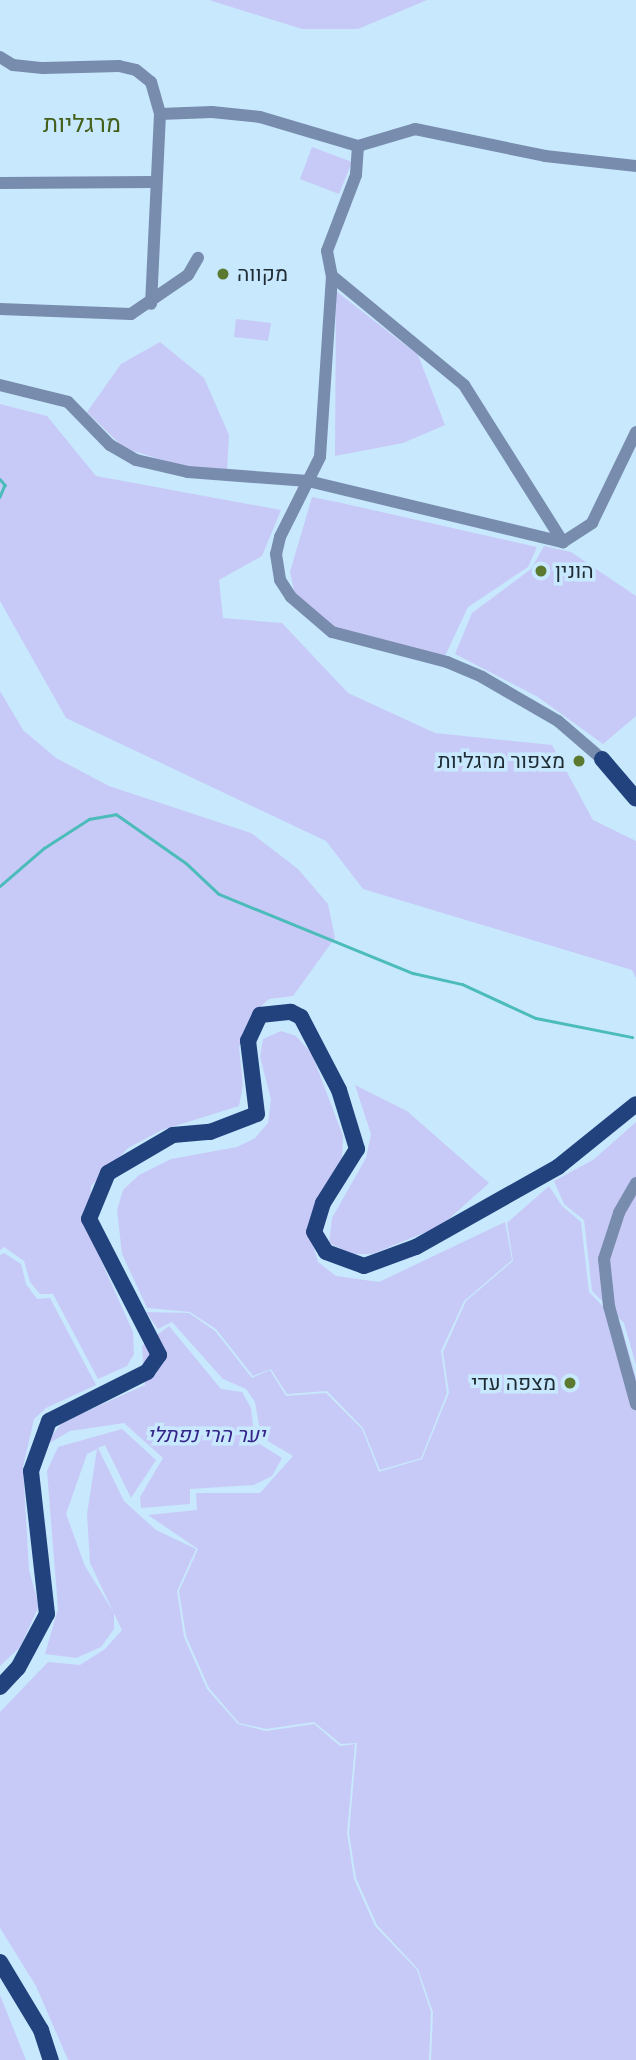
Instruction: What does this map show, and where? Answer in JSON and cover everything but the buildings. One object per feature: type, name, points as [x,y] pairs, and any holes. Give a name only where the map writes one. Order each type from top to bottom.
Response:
[{"type":"main road","points":[[602,759],[636,799]]},
{"type":"main road","points":[[0,1688],[18,1668],[47,1615],[31,1471],[49,1421],[146,1372],[159,1355],[89,1219],[108,1173],[173,1135],[210,1132],[257,1114],[248,1041],[260,1015],[291,1012],[301,1017],[339,1090],[357,1149],[323,1203],[314,1232],[326,1252],[364,1266],[416,1247],[558,1167],[636,1104]]},
{"type":"main road","points":[[0,1962],[41,2030],[51,2060]]},
{"type":"street","points":[[0,57],[13,65],[43,68],[119,66],[136,70],[151,82],[160,114],[154,182],[150,304]]},
{"type":"street","points":[[160,114],[212,112],[260,117],[358,146],[415,129],[545,156],[636,166]]},
{"type":"street","points":[[358,146],[356,174],[327,251],[332,276],[320,457],[277,546],[278,574],[291,597],[332,632],[447,663],[524,698],[602,759]]},
{"type":"street","points":[[0,183],[154,182]]},
{"type":"street","points":[[0,309],[131,314],[150,304],[188,275],[198,258]]},
{"type":"street","points":[[332,276],[464,384],[564,542]]},
{"type":"street","points":[[0,385],[68,402],[110,445],[136,460],[188,472],[308,481],[564,542],[592,523],[636,432]]},
{"type":"street","points":[[636,1183],[619,1213],[604,1259],[609,1306],[636,1405]]},
{"type":"green space","points":[[209,0],[427,0],[358,29],[302,29]]},
{"type":"green space","points":[[312,147],[352,162],[339,194],[300,179]]},
{"type":"green space","points":[[336,291],[418,355],[445,425],[403,443],[335,456]]},
{"type":"green space","points":[[236,319],[271,323],[268,341],[234,337]]},
{"type":"green space","points":[[160,342],[204,378],[229,435],[227,471],[191,469],[124,448],[87,412],[121,364]]},
{"type":"green space","points":[[0,404],[47,416],[96,476],[281,510],[262,556],[219,580],[223,618],[282,623],[348,693],[435,733],[552,745],[593,820],[636,841],[636,978],[632,970],[363,889],[326,841],[66,718],[0,601]]},
{"type":"green space","points":[[312,497],[537,547],[528,567],[468,607],[445,656],[355,635],[326,624],[308,609],[294,591],[290,572]]},
{"type":"green space","points":[[544,546],[571,552],[636,596],[636,716],[603,744],[538,697],[455,654],[472,613],[531,569]]},
{"type":"green space","points":[[0,691],[23,730],[56,758],[109,786],[251,833],[298,869],[328,904],[335,938],[293,996],[269,999],[251,1015],[239,1047],[243,1085],[239,1106],[162,1130],[128,1148],[91,1186],[90,1236],[133,1332],[134,1354],[127,1366],[98,1379],[53,1294],[40,1294],[30,1282],[24,1261],[4,1247],[0,1250]]},
{"type":"green space","points":[[281,1031],[296,1036],[312,1054],[343,1136],[342,1160],[312,1242],[318,1262],[336,1276],[379,1282],[505,1222],[512,1260],[464,1301],[441,1351],[447,1393],[421,1458],[380,1470],[363,1428],[327,1391],[287,1394],[271,1369],[253,1376],[216,1329],[190,1312],[147,1308],[122,1254],[117,1210],[123,1190],[139,1175],[171,1159],[237,1147],[255,1138],[268,1123],[271,1099],[260,1057],[263,1039]]},
{"type":"green space","points":[[355,1085],[407,1111],[489,1183],[441,1226],[372,1254],[352,1254],[329,1243],[332,1218],[366,1158],[371,1134]]},
{"type":"green space","points":[[636,1122],[636,1365],[624,1323],[592,1291],[584,1220],[564,1204],[554,1181],[593,1160]]},
{"type":"green space","points":[[549,1186],[562,1206],[581,1222],[589,1292],[621,1325],[636,1378],[636,2060],[431,2060],[433,2012],[418,1969],[377,1925],[356,1878],[349,1833],[357,1743],[341,1744],[314,1722],[266,1729],[239,1723],[209,1688],[186,1636],[179,1591],[198,1549],[148,1515],[197,1510],[196,1493],[260,1493],[293,1456],[261,1437],[255,1402],[246,1389],[223,1379],[172,1322],[158,1329],[146,1312],[189,1313],[215,1331],[252,1378],[270,1370],[286,1396],[326,1393],[362,1429],[379,1472],[422,1459],[449,1393],[443,1352],[466,1301],[513,1261],[507,1223]]},
{"type":"green space","points":[[4,1253],[21,1264],[26,1284],[37,1299],[50,1298],[96,1385],[46,1408],[34,1419],[23,1467],[29,1570],[39,1606],[20,1647],[0,1666],[0,1255]]},
{"type":"green space","name":"יער הרי נפתלי","points":[[169,1326],[221,1389],[242,1392],[251,1408],[255,1441],[282,1458],[272,1476],[254,1485],[190,1489],[190,1504],[141,1508],[140,1497],[163,1458],[124,1423],[70,1431],[41,1448],[63,1422],[145,1385],[142,1346]]},
{"type":"green space","points":[[122,1429],[156,1460],[131,1498],[105,1445],[98,1448],[124,1501],[156,1530],[196,1549],[177,1591],[184,1637],[207,1689],[238,1724],[266,1731],[314,1724],[340,1746],[355,1744],[347,1833],[354,1879],[375,1926],[417,1970],[431,2012],[429,2060],[68,2060],[36,1986],[0,1928],[0,1712],[48,1662],[80,1665],[105,1649],[122,1630],[114,1613],[114,1629],[101,1647],[76,1658],[45,1654],[58,1609],[47,1471],[58,1447]],"holes":[[[97,1449],[87,1514],[90,1563],[113,1612],[85,1566],[66,1514],[87,1454]]]},
{"type":"green space","points":[[0,1995],[26,2060],[0,2060]]},
{"type":"waterway","points":[[0,479],[5,485],[0,497]]},
{"type":"waterway","points":[[0,886],[44,848],[89,819],[116,814],[186,863],[219,894],[413,973],[462,984],[536,1018],[632,1037]]},
{"type":"place","name":"מקווה","points":[[223,274]]},
{"type":"place","name":"הונין","points":[[541,571]]},
{"type":"place","name":"מצפור מרגליות","points":[[579,761]]},
{"type":"place","name":"מצפה עדי","points":[[570,1383]]},
{"type":"district","name":"מרגליות","points":[[82,124]]}]
